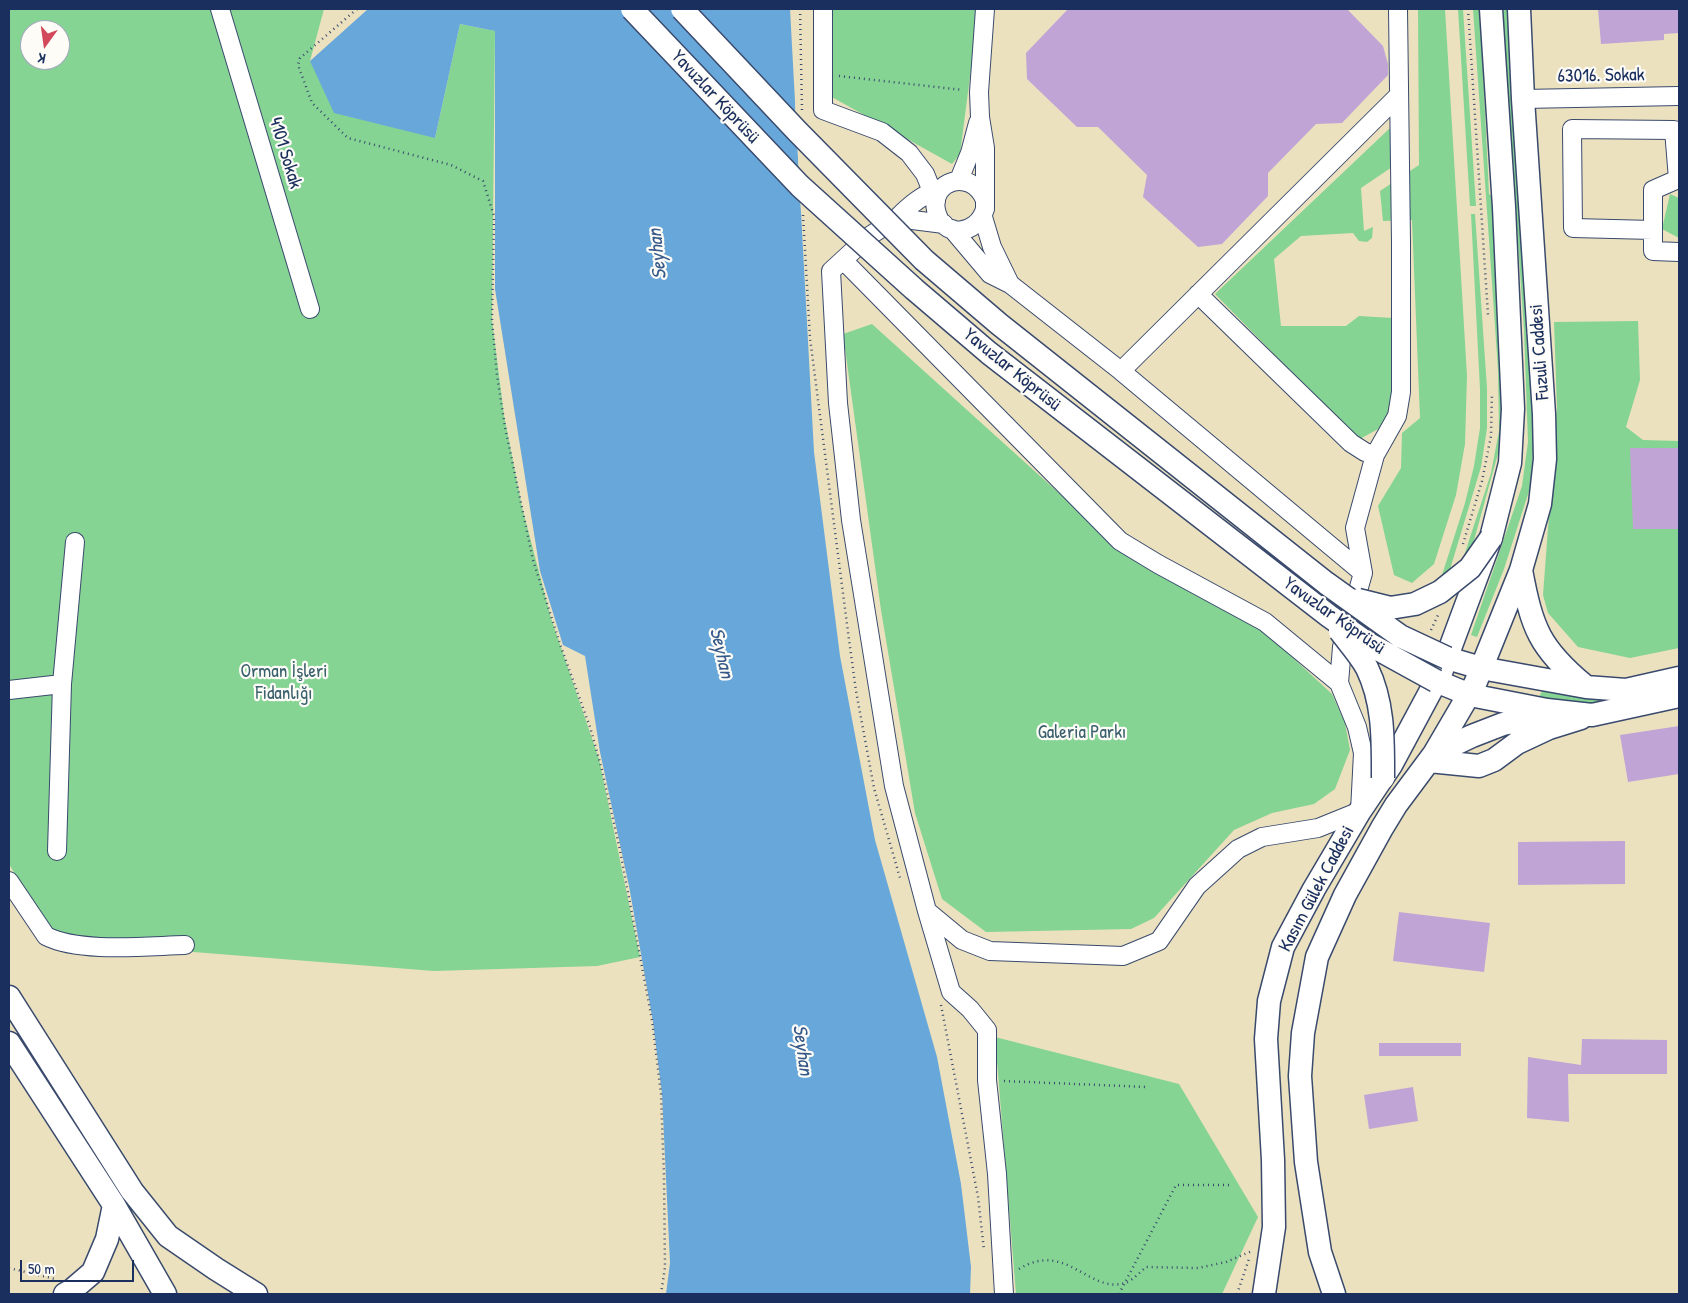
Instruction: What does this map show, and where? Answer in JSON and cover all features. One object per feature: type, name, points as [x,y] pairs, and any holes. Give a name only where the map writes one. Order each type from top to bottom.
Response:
[{"type":"main road","name":"Yavuzlar Köprüsü","points":[[632,9],[800,186],[989,354],[1366,643],[1441,670]]},
{"type":"main road","name":"Yavuzlar Köprüsü","points":[[682,9],[797,131],[924,260],[999,324],[1344,596],[1400,636],[1424,648],[1441,670]]},
{"type":"main road","name":"Fuzuli Caddesi","points":[[1441,670],[1491,538],[1510,463],[1513,409],[1504,207],[1491,9]]},
{"type":"main road","name":"Fuzuli Caddesi","points":[[1475,682],[1521,570],[1540,504],[1545,459],[1544,414],[1523,99],[1519,9]]},
{"type":"main road","points":[[1344,596],[1390,608],[1415,604],[1440,592],[1470,568],[1491,538]]},
{"type":"main road","points":[[1521,570],[1531,619],[1539,636],[1552,656],[1586,687]]},
{"type":"main road","points":[[1329,616],[1367,668],[1379,700],[1383,735],[1383,778]]},
{"type":"main road","points":[[1441,670],[1564,712],[1592,715]]},
{"type":"main road","name":"Kasım Gülek Caddesi","points":[[1264,1294],[1274,1227],[1273,1160],[1266,1039],[1269,1001],[1283,947],[1314,889],[1360,811],[1383,778],[1421,711],[1441,670]]},
{"type":"main road","points":[[1475,682],[1626,690],[1679,678]]},
{"type":"main road","name":"Kasım Gülek Caddesi","points":[[1334,1294],[1320,1252],[1306,1162],[1300,1076],[1303,1033],[1317,957],[1345,895],[1382,828],[1396,805],[1432,758],[1475,682]]},
{"type":"main road","points":[[1432,758],[1479,766],[1494,760],[1517,743],[1549,728],[1592,715],[1679,696]]},
{"type":"main road","points":[[1432,758],[1472,736],[1503,724],[1564,712]]},
{"type":"main road","points":[[11,1001],[132,1190],[168,1236],[256,1294]]},
{"type":"main road","points":[[9,1043],[114,1205],[165,1294]]},
{"type":"main road","points":[[71,1290],[93,1272],[107,1239],[114,1205]]},
{"type":"street","name":"4101 Sokak","points":[[220,9],[310,309]]},
{"type":"street","points":[[823,9],[823,110],[882,132],[909,153],[925,174],[942,190]]},
{"type":"street","points":[[897,218],[960,231],[969,229],[983,217],[986,209],[985,148],[980,117],[979,92],[985,9]]},
{"type":"street","points":[[927,911],[962,940],[990,950],[1123,956],[1159,940],[1197,886],[1238,849],[1262,837],[1318,828],[1360,811],[1363,753],[1357,727],[1339,683],[1342,647],[1363,573],[1355,528],[1375,454],[1397,416],[1401,392],[1398,9]]},
{"type":"street","points":[[1121,371],[1398,96]]},
{"type":"street","name":"63016. Sokak","points":[[1523,99],[1679,96]]},
{"type":"street","points":[[980,117],[970,153],[942,190],[936,210],[938,218],[990,274],[1010,284],[1121,371],[1363,573]]},
{"type":"street","points":[[1653,230],[1573,228],[1572,129],[1674,130],[1679,179],[1653,190],[1653,230],[1653,251],[1679,252]]},
{"type":"street","points":[[985,200],[982,192],[975,185],[968,182],[942,190],[914,202],[897,218],[868,237],[831,271],[838,403],[851,520],[894,786],[927,911],[951,992],[970,1009],[986,1030],[1004,1287]]},
{"type":"street","points":[[983,217],[992,247],[1010,284]]},
{"type":"street","points":[[842,260],[1120,541],[1158,564],[1265,622],[1339,683]]},
{"type":"street","points":[[1198,294],[1351,443],[1365,452],[1375,454]]},
{"type":"street","points":[[57,851],[62,684],[75,542]]},
{"type":"street","points":[[9,690],[62,684]]},
{"type":"street","points":[[9,881],[46,936],[54,941],[65,944],[96,946],[185,945]]},
{"type":"path","points":[[358,9],[300,58],[298,65],[312,103],[348,138],[451,165],[483,181],[494,216],[492,320],[505,427],[533,560],[563,655],[590,727],[602,770],[620,850],[652,1020],[661,1094],[664,1176],[665,1267],[661,1294]]},
{"type":"path","points":[[1468,9],[1489,319]]},
{"type":"path","points":[[823,74],[979,92]]},
{"type":"path","points":[[1462,548],[1484,472],[1491,436],[1492,391]]},
{"type":"path","points":[[1424,648],[1439,612]]},
{"type":"path","points":[[988,1080],[1147,1087]]},
{"type":"path","points":[[1119,1294],[1176,1185],[1232,1185]]},
{"type":"path","points":[[1004,1287],[1028,1264],[1048,1260],[1067,1264],[1096,1280],[1114,1284],[1126,1283],[1146,1266],[1198,1268],[1226,1262],[1252,1251],[1237,1294]]},
{"type":"path","points":[[9,1268],[71,1290]]},
{"type":"green space","name":"Orman İşleri Fidanlığı","points":[[9,9],[324,9],[310,61],[435,138],[460,24],[495,31],[492,320],[504,415],[522,507],[551,618],[599,759],[640,957],[597,966],[434,971],[54,941],[9,864]]},
{"type":"green space","points":[[830,9],[976,9],[975,38],[960,154],[952,164],[830,96]]},
{"type":"green space","points":[[1418,9],[1445,9],[1467,376],[1465,444],[1456,495],[1434,564],[1412,583],[1394,575],[1378,506],[1401,468],[1402,433],[1420,418],[1412,220],[1383,221],[1380,191],[1419,165]]},
{"type":"green space","points":[[1458,9],[1463,9],[1476,206],[1470,206]]},
{"type":"green space","points":[[1473,9],[1480,9],[1489,194],[1492,196],[1503,370],[1504,432],[1473,544],[1462,562],[1491,473],[1499,431],[1498,370]]},
{"type":"green space","points":[[1502,9],[1507,9],[1530,333],[1534,441],[1530,488],[1504,569],[1477,637],[1471,635],[1522,486],[1528,442],[1524,330]]},
{"type":"green space","points":[[1390,128],[1395,165],[1361,188],[1364,231],[1373,227],[1372,238],[1367,242],[1359,241],[1353,233],[1301,236],[1274,259],[1281,326],[1346,326],[1359,316],[1393,318],[1393,421],[1358,440],[1215,294]]},
{"type":"green space","points":[[1670,194],[1679,198],[1679,238],[1662,229]]},
{"type":"green space","points":[[1471,214],[1475,214],[1487,388],[1487,428],[1481,467],[1448,576],[1442,575],[1465,503],[1474,466],[1480,428],[1480,389]]},
{"type":"green space","points":[[1638,321],[1640,380],[1626,427],[1643,440],[1679,441],[1679,648],[1630,658],[1578,647],[1548,613],[1543,595],[1557,408],[1554,322]]},
{"type":"green space","name":"Galeria Parkı","points":[[872,324],[1124,552],[1266,633],[1332,694],[1345,723],[1350,750],[1335,789],[1314,804],[1272,813],[1234,830],[1154,918],[1131,929],[986,932],[942,899],[915,813],[881,610],[843,334]]},
{"type":"green space","points":[[1546,684],[1679,686],[1587,705],[1539,697]]},
{"type":"green space","points":[[995,1037],[1179,1084],[1258,1217],[1222,1294],[1016,1294]]},
{"type":"water","name":"Seyhan","points":[[368,9],[790,9],[814,452],[840,656],[875,840],[937,1057],[961,1184],[971,1267],[970,1294],[666,1294],[670,1263],[662,1094],[653,1022],[629,886],[600,752],[585,656],[563,645],[540,571],[495,289],[495,31],[460,24],[435,138],[334,113],[310,61]]},
{"type":"pier","points":[[795,103],[798,106],[803,214],[801,211]]},
{"type":"building","points":[[1068,9],[1347,9],[1383,46],[1388,64],[1388,75],[1342,123],[1316,124],[1268,173],[1268,196],[1222,244],[1198,247],[1143,197],[1147,175],[1098,127],[1077,127],[1027,79],[1026,53]]},
{"type":"building","points":[[1598,9],[1679,9],[1679,33],[1664,34],[1664,40],[1601,44]]},
{"type":"building","points":[[1630,448],[1679,448],[1679,529],[1633,529]]},
{"type":"building","points":[[1679,726],[1679,774],[1628,782],[1620,735]]},
{"type":"building","points":[[1625,841],[1625,884],[1518,885],[1518,842]]},
{"type":"building","points":[[1399,912],[1490,923],[1484,972],[1393,961]]},
{"type":"building","points":[[1582,1039],[1667,1040],[1667,1074],[1568,1074],[1569,1122],[1527,1118],[1528,1057],[1581,1065]]},
{"type":"building","points":[[1379,1043],[1461,1043],[1461,1056],[1379,1056]]},
{"type":"building","points":[[1413,1087],[1418,1121],[1369,1129],[1364,1095]]}]
